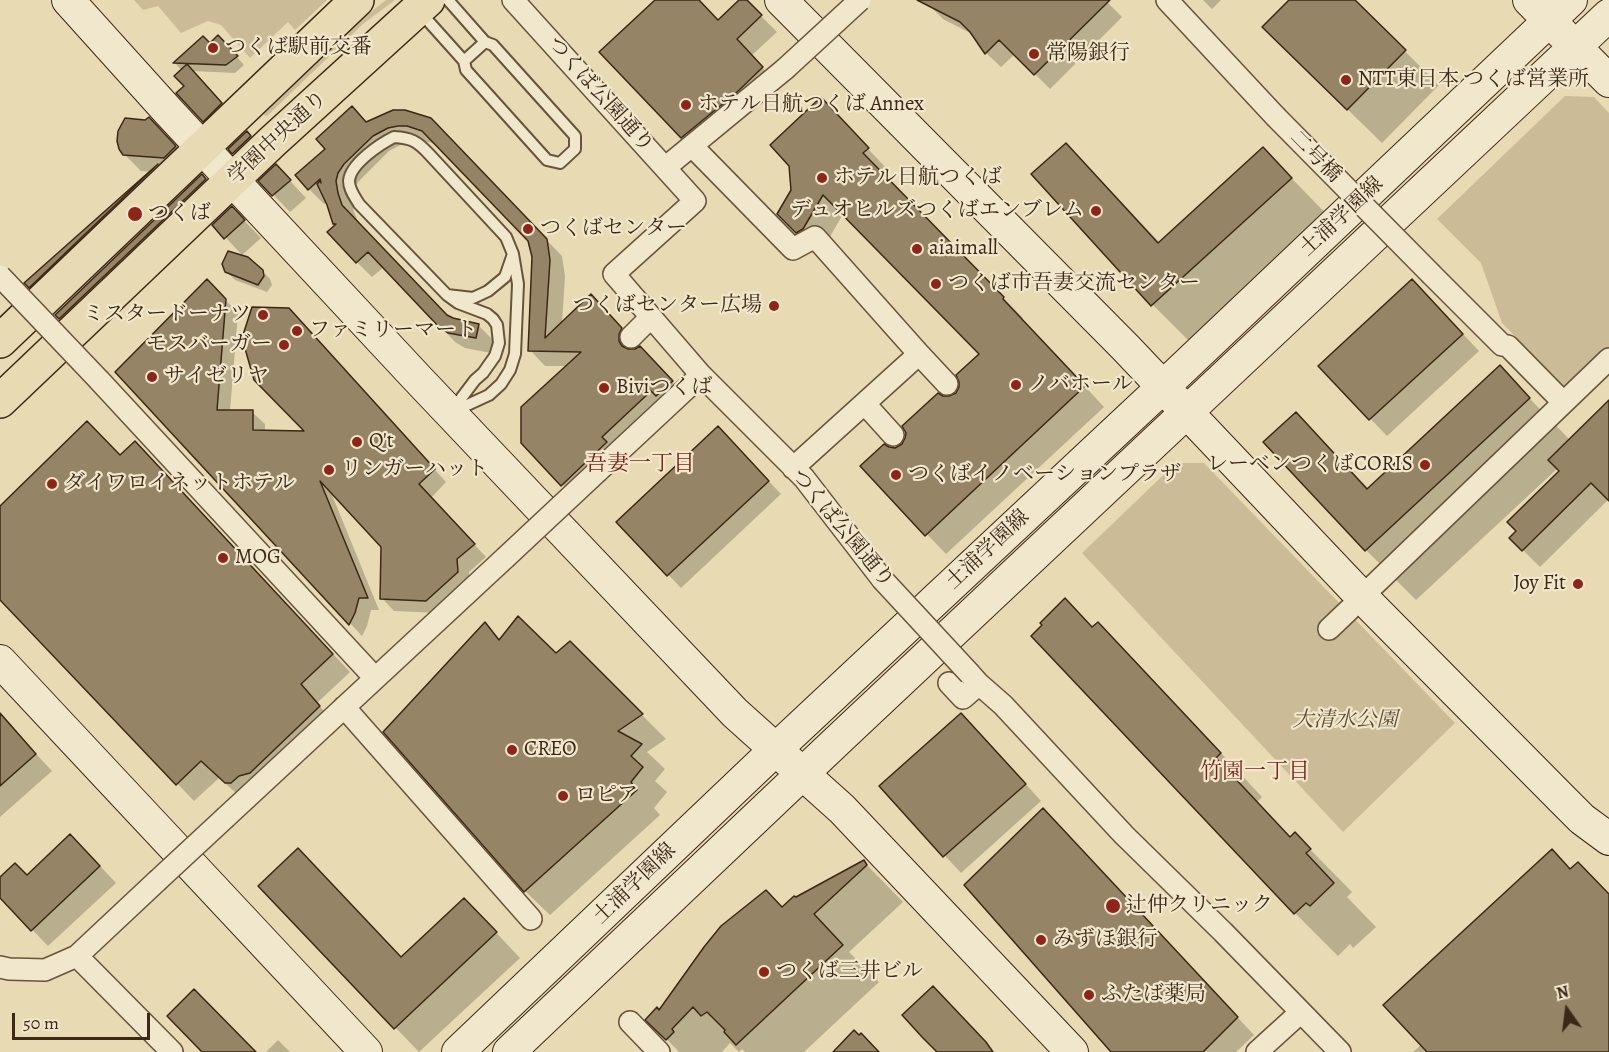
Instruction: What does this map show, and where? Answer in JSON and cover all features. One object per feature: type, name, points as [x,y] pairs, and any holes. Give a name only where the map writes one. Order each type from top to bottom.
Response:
[{"type":"main road","points":[[0,341],[357,0]]},
{"type":"main road","name":"学園中央通り","points":[[0,401],[272,142],[431,3]]},
{"type":"street","points":[[68,0],[202,147],[727,705],[842,809],[1072,1052]]},
{"type":"street","name":"つくば公園通り","points":[[513,0],[695,201],[614,274],[701,375],[804,478],[882,579],[974,679],[1003,705],[1124,835],[1340,1052]]},
{"type":"street","points":[[781,0],[1163,387],[1362,597],[1582,819],[1609,839]]},
{"type":"street","points":[[666,167],[785,69],[860,0]]},
{"type":"street","name":"二号橋","points":[[1167,0],[1275,116],[1502,345],[1508,346],[1563,402]]},
{"type":"street","points":[[1550,7],[1576,46],[1609,81]]},
{"type":"street","name":"土浦学園線","points":[[458,1052],[775,750],[1163,387],[1550,7]]},
{"type":"street","name":"土浦学園線","points":[[508,1052],[1609,15]]},
{"type":"street","points":[[692,146],[776,227],[793,249],[815,237],[947,384]]},
{"type":"street","points":[[0,276],[375,678]]},
{"type":"street","points":[[631,337],[651,317]]},
{"type":"street","points":[[793,468],[919,354]]},
{"type":"street","points":[[1373,586],[1609,358]]},
{"type":"street","points":[[0,967],[45,970],[77,956],[701,375]]},
{"type":"street","points":[[865,404],[893,435]]},
{"type":"street","points":[[1329,629],[1350,609]]},
{"type":"street","points":[[0,662],[366,1052]]},
{"type":"street","points":[[949,683],[963,698],[974,679]]},
{"type":"street","points":[[344,707],[531,919]]},
{"type":"street","points":[[77,956],[172,1052]]},
{"type":"street","points":[[1257,1052],[1301,1012]]},
{"type":"street","points":[[630,1022],[659,1052]]},
{"type":"lane","points":[[431,3],[485,42],[493,45],[574,136],[574,149],[560,163],[547,160],[466,70],[464,61],[431,3]]},
{"type":"lane","points":[[464,61],[485,42]]},
{"type":"lane","points":[[394,137],[409,138],[420,144],[506,237],[513,254],[518,284],[515,354],[510,370],[501,384],[489,395],[450,412],[495,356],[499,343],[497,325],[487,314],[470,309],[447,295],[359,204],[352,193],[349,181],[353,169],[382,142],[394,137]]},
{"type":"lane","points":[[447,295],[473,298],[488,291],[505,277],[513,254]]},
{"type":"green space","points":[[134,0],[327,0],[295,30],[288,22],[250,58],[221,25],[208,21],[181,33],[158,6],[143,10]]},
{"type":"green space","points":[[386,0],[395,0],[363,24],[267,116],[264,115],[264,112],[359,21]]},
{"type":"green space","points":[[1565,96],[1594,97],[1609,113],[1609,348],[1566,388],[1502,323],[1481,263],[1437,219]]},
{"type":"green space","name":"大清水公園","points":[[1176,463],[1204,463],[1455,723],[1343,832],[1082,553]]},
{"type":"building","name":"ホテル日航つくば Annex","points":[[655,0],[699,0],[718,20],[739,0],[747,0],[762,15],[737,39],[763,67],[736,93],[681,138],[599,52]]},
{"type":"building","name":"常陽銀行","points":[[917,0],[1110,0],[1034,75],[999,40],[985,54],[960,22]]},
{"type":"building","name":"NTT東日本 つくば営業所","points":[[1289,0],[1355,0],[1406,50],[1347,110],[1262,27]]},
{"type":"building","name":"つくば駅前交番","points":[[218,35],[238,56],[226,65],[173,63],[203,36],[210,43]]},
{"type":"building","points":[[187,64],[222,103],[203,122],[176,93],[184,86],[174,76]]},
{"type":"building","points":[[821,97],[869,148],[863,153],[1004,297],[1003,299],[1085,386],[925,536],[860,466],[884,444],[895,448],[902,444],[906,433],[902,426],[938,393],[949,396],[956,393],[959,382],[956,375],[979,354],[823,195],[803,229],[796,233],[777,214],[791,190],[789,166],[770,145]]},
{"type":"building","points":[[352,106],[366,122],[393,110],[405,110],[431,118],[547,239],[550,260],[545,338],[591,294],[622,328],[619,341],[622,346],[635,349],[640,346],[673,381],[656,396],[651,391],[602,437],[607,442],[561,486],[521,443],[521,407],[581,352],[528,351],[532,257],[528,241],[422,131],[407,126],[398,126],[388,128],[373,136],[344,164],[338,173],[336,181],[342,205],[447,315],[479,324],[476,338],[448,333],[438,326],[368,252],[356,263],[327,232],[336,224],[333,224],[317,184],[320,181],[321,183],[320,179],[308,190],[295,175],[325,149],[316,139]]},
{"type":"building","points":[[149,117],[176,146],[164,158],[123,155],[117,141],[118,131],[125,118],[145,120]]},
{"type":"building","points":[[247,131],[251,136],[232,154],[228,149]]},
{"type":"building","name":"デュオヒルズつくばエンブレム","points":[[1066,143],[1158,243],[1263,147],[1292,178],[1151,306],[1031,174]]},
{"type":"building","points":[[158,164],[29,288],[24,283]]},
{"type":"building","points":[[276,164],[291,180],[272,196],[258,181]]},
{"type":"building","points":[[202,174],[206,179],[59,319],[55,315]]},
{"type":"building","points":[[232,206],[245,220],[224,239],[212,225]]},
{"type":"building","points":[[228,251],[248,257],[263,270],[264,276],[258,285],[225,272],[222,264]]},
{"type":"building","points":[[207,279],[226,299],[217,410],[253,410],[253,430],[304,431],[254,380],[242,338],[252,307],[289,308],[435,469],[419,484],[475,544],[457,559],[458,572],[426,601],[380,599],[381,547],[320,481],[368,598],[359,598],[349,625],[115,372]]},
{"type":"building","points":[[1412,279],[1463,334],[1369,420],[1318,366]]},
{"type":"building","name":"レーベンつくばCORIS","points":[[1500,365],[1530,398],[1365,551],[1263,442],[1296,412],[1367,489]]},
{"type":"building","points":[[1609,400],[1609,501],[1591,483],[1522,551],[1509,538],[1516,531],[1507,522],[1559,471],[1548,460]]},
{"type":"building","points":[[87,421],[120,455],[135,441],[333,654],[301,684],[320,706],[250,773],[239,776],[231,783],[225,783],[201,761],[176,785],[0,600],[0,506]]},
{"type":"building","points":[[718,426],[769,481],[667,576],[616,522]]},
{"type":"building","points":[[1065,598],[1092,627],[1098,622],[1221,753],[1216,758],[1290,837],[1295,832],[1311,849],[1306,853],[1334,883],[1310,906],[1306,903],[1294,914],[1031,636],[1042,625],[1040,623]]},
{"type":"building","name":"CREO","points":[[518,616],[556,653],[570,641],[643,714],[618,731],[642,744],[631,756],[643,767],[631,782],[637,790],[524,892],[383,732],[485,622],[499,640]]},
{"type":"building","points":[[0,713],[36,754],[0,786]]},
{"type":"building","points":[[961,713],[1026,784],[943,857],[879,786]]},
{"type":"building","points":[[1043,808],[1238,1017],[1203,1052],[1111,1052],[964,885]]},
{"type":"building","points":[[70,834],[100,866],[31,931],[0,898],[0,877],[15,863],[27,875]]},
{"type":"building","points":[[298,848],[401,957],[464,898],[497,932],[394,1029],[258,886]]},
{"type":"building","points":[[1552,849],[1570,869],[1578,862],[1609,894],[1609,1052],[1427,1052],[1383,1005]]},
{"type":"building","name":"つくば三井ビル","points":[[864,860],[867,865],[814,914],[843,945],[736,1045],[707,1012],[701,1016],[693,1007],[672,1029],[674,1032],[666,1040],[645,1020],[657,1007],[659,1010],[721,926],[766,890],[782,907],[794,896],[796,897]]},
{"type":"building","points":[[933,986],[993,1052],[937,1052],[902,1015]]},
{"type":"building","points":[[194,989],[256,1052],[202,1052],[167,1016]]},
{"type":"building","points":[[854,1030],[859,1035],[861,1033],[879,1052],[833,1052]]},
{"type":"place","name":"つくば駅前交番","points":[[213,48]]},
{"type":"place","name":"常陽銀行","points":[[1034,54]]},
{"type":"place","name":"NTT東日本 つくば営業所","points":[[1346,80]]},
{"type":"place","name":"ホテル日航つくば Annex","points":[[686,105]]},
{"type":"place","name":"ホテル日航つくば","points":[[822,178]]},
{"type":"place","name":"デュオヒルズつくばエンブレム","points":[[1096,211]]},
{"type":"place","name":"つくば","points":[[135,214]]},
{"type":"place","name":"つくばセンター","points":[[528,229]]},
{"type":"place","name":"aiaimall","points":[[917,249]]},
{"type":"place","name":"つくば市吾妻交流センター","points":[[936,284]]},
{"type":"place","name":"つくばセンター広場","points":[[774,306]]},
{"type":"place","name":"ミスタードーナツ","points":[[263,315]]},
{"type":"place","name":"ファミリーマート","points":[[297,331]]},
{"type":"place","name":"モスバーガー","points":[[284,345]]},
{"type":"place","name":"サイゼリヤ","points":[[152,377]]},
{"type":"place","name":"ノバホール","points":[[1016,385]]},
{"type":"place","name":"Biviつくば","points":[[604,388]]},
{"type":"place","name":"Q't","points":[[357,442]]},
{"type":"place","name":"レーベンつくばCORIS","points":[[1425,465]]},
{"type":"place","name":"リンガーハット","points":[[329,470]]},
{"type":"place","name":"つくばイノベーションプラザ","points":[[896,475]]},
{"type":"place","name":"ダイワロイネットホテル","points":[[52,484]]},
{"type":"place","name":"MOG","points":[[223,558]]},
{"type":"place","name":"Joy Fit","points":[[1578,584]]},
{"type":"place","name":"CREO","points":[[512,750]]},
{"type":"place","name":"ロピア","points":[[563,796]]},
{"type":"place","name":"辻仲クリニック","points":[[1113,906]]},
{"type":"place","name":"みずほ銀行","points":[[1041,940]]},
{"type":"place","name":"つくば三井ビル","points":[[764,972]]},
{"type":"place","name":"ふたば薬局","points":[[1089,995]]},
{"type":"district","name":"吾妻一丁目","points":[[640,465]]},
{"type":"district","name":"竹園一丁目","points":[[1255,773]]}]
